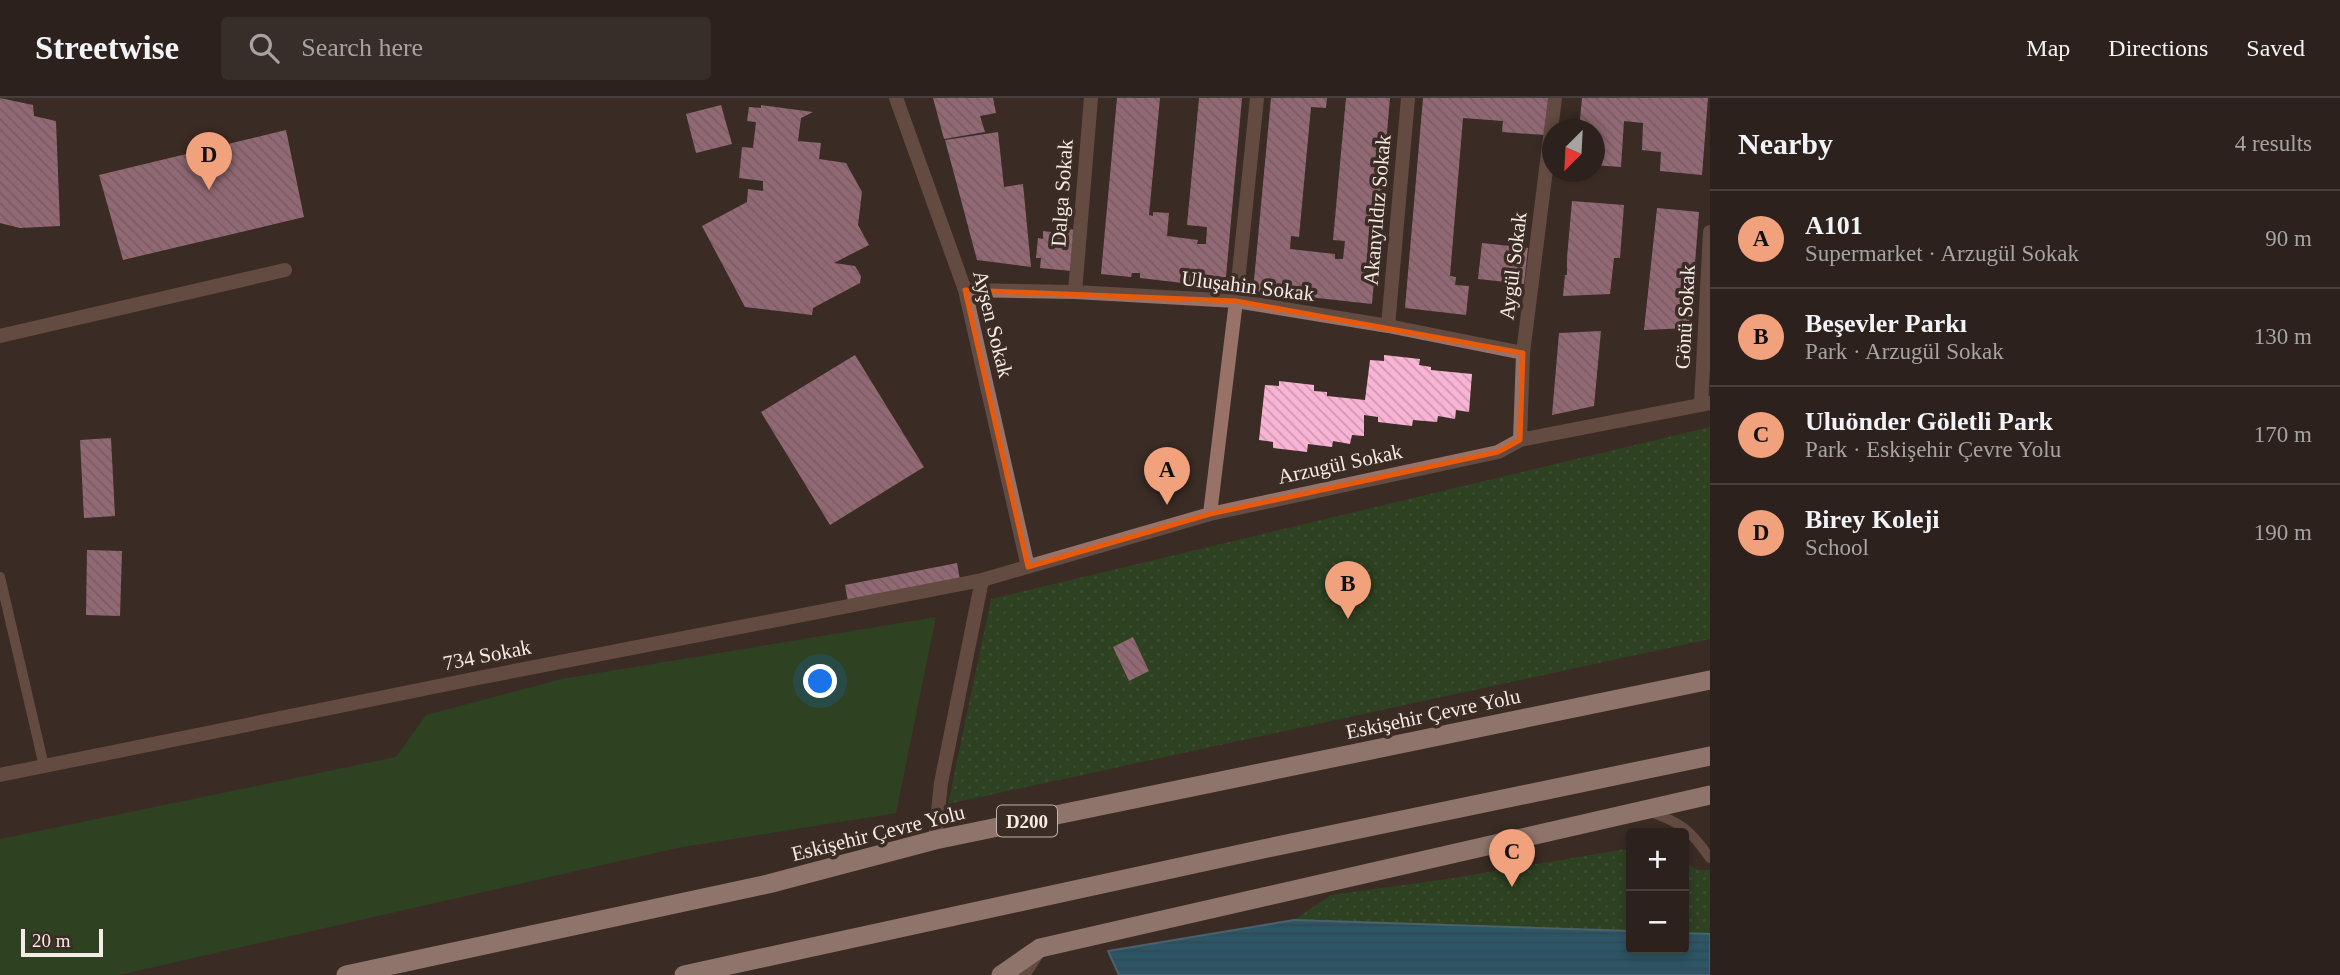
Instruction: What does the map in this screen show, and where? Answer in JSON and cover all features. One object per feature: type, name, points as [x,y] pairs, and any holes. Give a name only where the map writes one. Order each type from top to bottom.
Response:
[{"type":"highway","name":"Eskişehir Çevre Yolu","points":[[346,975],[768,884],[935,840],[1710,680]]},
{"type":"highway","points":[[684,975],[1289,843],[1710,756]]},
{"type":"highway","points":[[1001,975],[1040,948],[1710,794]]},
{"type":"street","name":"Ayşen Sokak","points":[[896,98],[965,290],[1028,567]]},
{"type":"street","name":"Dalga Sokak","points":[[1076,292],[1091,98]]},
{"type":"street","points":[[1210,514],[1237,301],[1257,98]]},
{"type":"street","name":"Akanyıldız Sokak","points":[[1388,326],[1408,98]]},
{"type":"street","name":"Aygül Sokak","points":[[1520,440],[1523,354],[1555,98]]},
{"type":"street","name":"Gönü Sokak","points":[[1706,404],[1710,232]]},
{"type":"street","points":[[0,336],[285,270]]},
{"type":"street","name":"Uluşahin Sokak","points":[[965,290],[1076,292],[1237,301],[1388,326],[1523,354]]},
{"type":"street","name":"Arzugül Sokak","points":[[982,580],[1210,514],[1498,452],[1520,440],[1706,404]]},
{"type":"street","points":[[935,840],[941,783],[982,580]]},
{"type":"street","name":"734 Sokak","points":[[0,775],[982,580]]},
{"type":"street","points":[[1023,975],[1040,948]]},
{"type":"lane","points":[[0,577],[44,766]]},
{"type":"lane","points":[[1644,810],[1676,821],[1697,840],[1710,858]]},
{"type":"highlighted area","points":[[965,290],[1236,301],[1523,353],[1520,440],[1498,452],[1210,514],[1028,567]]},
{"type":"green space","points":[[1710,427],[1710,639],[948,804],[991,599]]},
{"type":"green space","points":[[936,617],[896,813],[677,848],[119,975],[0,975],[0,839],[396,757],[426,715],[562,679]]},
{"type":"green space","points":[[1626,849],[1626,931],[1294,920],[1331,895],[1454,878]]},
{"type":"green space","points":[[1689,865],[1698,870],[1710,870],[1710,934],[1689,933]]},
{"type":"water","points":[[1294,920],[1626,931],[1626,954],[1689,954],[1689,933],[1710,934],[1710,975],[1119,975],[1108,951]]},
{"type":"building","points":[[0,98],[33,105],[34,116],[56,121],[60,226],[20,228],[0,223]]},
{"type":"building","points":[[933,98],[993,98],[996,113],[980,116],[985,132],[944,139]]},
{"type":"building","points":[[1117,98],[1160,98],[1149,215],[1153,216],[1153,212],[1169,213],[1167,236],[1198,240],[1197,244],[1206,244],[1207,227],[1187,225],[1199,98],[1242,98],[1225,288],[1140,278],[1140,273],[1132,273],[1131,277],[1101,274]]},
{"type":"building","points":[[1271,98],[1327,98],[1326,108],[1311,107],[1299,237],[1291,236],[1290,249],[1335,254],[1335,259],[1343,259],[1345,241],[1333,240],[1346,98],[1390,98],[1372,304],[1253,291]]},
{"type":"building","points":[[1423,98],[1549,98],[1547,119],[1542,119],[1542,135],[1502,132],[1503,121],[1463,118],[1450,276],[1456,277],[1455,285],[1469,286],[1466,315],[1405,308]]},
{"type":"building","points":[[1582,98],[1708,98],[1702,175],[1660,171],[1661,152],[1642,150],[1643,123],[1624,121],[1621,167],[1605,166],[1605,119],[1580,119]]},
{"type":"building","points":[[721,105],[732,144],[696,153],[686,114]]},
{"type":"building","points":[[761,105],[813,112],[801,118],[798,141],[821,143],[819,159],[846,163],[862,192],[858,225],[869,245],[834,263],[855,266],[861,276],[860,283],[813,308],[812,315],[745,307],[702,226],[747,202],[748,189],[763,191],[763,181],[739,178],[742,147],[753,148],[756,122],[747,121],[749,107],[761,108]]},
{"type":"building","points":[[286,130],[304,217],[123,260],[99,175]]},
{"type":"building","points":[[998,132],[1004,187],[1023,184],[1031,267],[977,260],[945,140]]},
{"type":"building","points":[[1572,201],[1624,205],[1620,258],[1614,258],[1610,294],[1563,296]]},
{"type":"building","points":[[1657,208],[1699,212],[1694,276],[1691,276],[1693,290],[1690,328],[1644,330]]},
{"type":"building","points":[[1060,228],[1076,230],[1072,271],[1040,268],[1041,258],[1036,258],[1038,238],[1043,239],[1043,231],[1060,233]]},
{"type":"building","points":[[1482,243],[1528,248],[1524,284],[1478,279]]},
{"type":"building","points":[[1601,331],[1594,406],[1552,415],[1559,333]]},
{"type":"building","points":[[855,355],[924,467],[830,525],[761,412]]},
{"type":"building","points":[[1384,355],[1420,359],[1419,365],[1431,367],[1431,370],[1472,374],[1469,412],[1456,410],[1455,419],[1438,416],[1437,422],[1413,420],[1412,426],[1378,422],[1378,417],[1364,415],[1364,436],[1352,435],[1350,444],[1333,441],[1332,447],[1308,444],[1307,452],[1273,448],[1273,442],[1259,440],[1265,385],[1279,386],[1279,381],[1314,385],[1314,391],[1327,392],[1327,396],[1365,400],[1370,360],[1384,361]]},
{"type":"building","points":[[111,438],[115,516],[84,518],[80,440]]},
{"type":"building","points":[[87,550],[122,551],[120,616],[86,615]]},
{"type":"building","points":[[957,563],[960,580],[848,602],[845,585]]},
{"type":"building","points":[[1133,637],[1149,671],[1129,681],[1113,647]]},
{"type":"place","name":"Birey Koleji","points":[[209,190]]},
{"type":"place","name":"A101","points":[[1167,505]]},
{"type":"place","name":"Beşevler Parkı","points":[[1348,619]]},
{"type":"place","name":"Uluönder Göletli Park","points":[[1512,887]]}]
